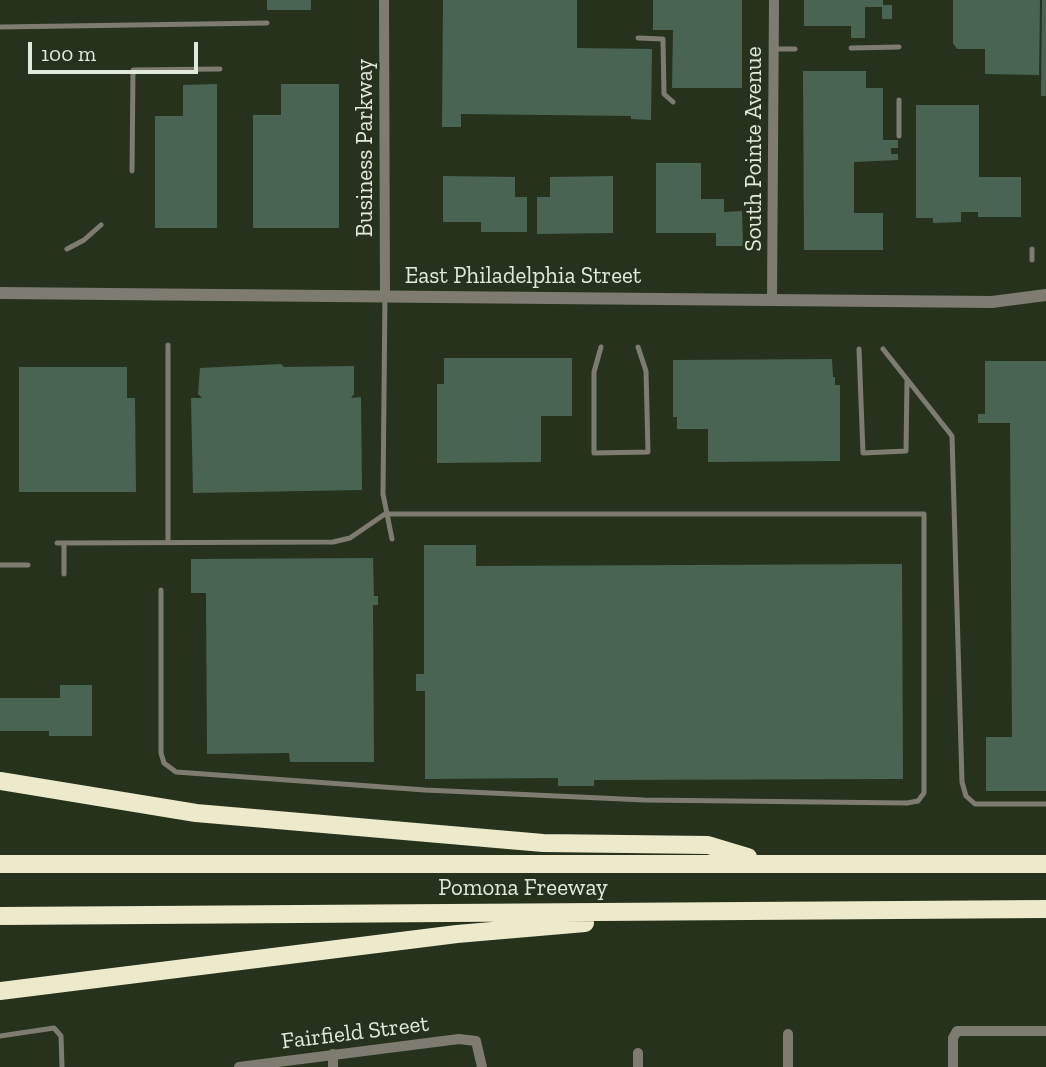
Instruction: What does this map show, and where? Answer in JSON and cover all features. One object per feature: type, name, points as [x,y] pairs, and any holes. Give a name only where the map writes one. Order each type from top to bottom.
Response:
[{"type":"highway","points":[[0,781],[196,813],[319,825],[543,844],[708,845],[768,863]]},
{"type":"highway","name":"Pomona Freeway","points":[[0,864],[1046,864]]},
{"type":"highway","name":"Pomona Freeway","points":[[0,916],[1046,909]]},
{"type":"highway","points":[[0,992],[457,934],[707,912]]},
{"type":"street","name":"Business Parkway","points":[[384,0],[385,296]]},
{"type":"street","name":"South Pointe Avenue","points":[[772,299],[774,0]]},
{"type":"street","name":"East Philadelphia Street","points":[[0,293],[992,302],[1046,295]]},
{"type":"street","points":[[953,1067],[953,1038],[957,1031],[1046,1031]]},
{"type":"street","points":[[788,1034],[788,1067]]},
{"type":"street","name":"Fairfield Street","points":[[239,1067],[459,1039],[476,1041],[482,1067]]},
{"type":"street","points":[[638,1053],[638,1067]]},
{"type":"street","points":[[334,1054],[334,1067]]},
{"type":"lane","points":[[0,27],[267,23]]},
{"type":"lane","points":[[638,38],[663,39],[664,94],[673,102]]},
{"type":"lane","points":[[851,48],[899,47]]},
{"type":"lane","points":[[774,49],[795,49]]},
{"type":"lane","points":[[132,171],[133,69],[220,69]]},
{"type":"lane","points":[[899,100],[899,136]]},
{"type":"lane","points":[[67,249],[84,240],[100,225]]},
{"type":"lane","points":[[1032,249],[1032,260]]},
{"type":"lane","points":[[385,296],[383,494],[392,539]]},
{"type":"lane","points":[[167,542],[168,345]]},
{"type":"lane","points":[[601,347],[594,372],[594,453],[648,452],[646,371],[638,347]]},
{"type":"lane","points":[[859,349],[863,453],[906,451],[907,379]]},
{"type":"lane","points":[[883,349],[952,436],[962,782],[966,796],[975,804],[1046,804]]},
{"type":"lane","points":[[64,574],[60,543],[333,542],[350,538],[385,514],[924,514],[925,793],[918,801],[907,803],[644,800],[425,790],[176,772],[164,763],[161,753],[161,590]]},
{"type":"lane","points":[[0,565],[28,565]]},
{"type":"lane","points":[[0,1036],[54,1028],[61,1036],[62,1067]]},
{"type":"building","points":[[267,0],[311,0],[311,10],[267,10]]},
{"type":"building","points":[[443,0],[577,0],[577,48],[652,49],[651,120],[631,119],[631,116],[461,114],[461,127],[442,127]]},
{"type":"building","points":[[653,0],[742,0],[742,88],[672,88],[673,30],[653,30]]},
{"type":"building","points":[[804,0],[883,0],[883,5],[892,5],[892,19],[882,19],[882,7],[865,7],[865,38],[851,38],[851,26],[804,26]]},
{"type":"building","points":[[953,0],[1040,0],[1039,75],[985,74],[985,49],[957,49],[953,43]]},
{"type":"building","points":[[1042,0],[1046,0],[1046,96],[1041,96]]},
{"type":"building","points":[[803,71],[866,71],[866,88],[883,88],[883,140],[898,140],[898,148],[891,148],[891,154],[898,154],[898,160],[854,162],[854,213],[883,213],[883,250],[804,250]]},
{"type":"building","points":[[217,84],[217,228],[155,228],[155,116],[183,116],[183,85]]},
{"type":"building","points":[[281,84],[339,84],[339,228],[253,228],[253,115],[281,115]]},
{"type":"building","points":[[916,105],[979,105],[979,177],[1021,177],[1021,217],[978,217],[978,212],[961,212],[961,222],[933,223],[933,218],[916,218]]},
{"type":"building","points":[[656,163],[701,163],[701,199],[724,199],[724,212],[742,211],[743,246],[716,246],[716,233],[656,233]]},
{"type":"building","points":[[443,176],[515,177],[515,197],[527,197],[527,232],[481,232],[481,222],[443,222]]},
{"type":"building","points":[[613,176],[613,233],[537,234],[537,197],[550,197],[550,177]]},
{"type":"building","points":[[444,358],[572,358],[572,416],[541,416],[541,462],[437,463],[437,384],[444,384]]},
{"type":"building","points":[[832,359],[835,385],[840,385],[840,461],[708,462],[708,429],[677,429],[677,417],[673,417],[673,360]]},
{"type":"building","points":[[985,361],[1046,361],[1046,791],[986,791],[986,737],[1012,737],[1010,423],[978,423],[978,414],[985,414]]},
{"type":"building","points":[[281,364],[284,367],[354,366],[354,394],[351,398],[361,397],[362,490],[193,493],[191,398],[202,398],[198,394],[200,368]]},
{"type":"building","points":[[19,367],[127,367],[127,398],[135,398],[136,492],[19,492]]},
{"type":"building","points":[[424,545],[476,545],[476,566],[902,564],[903,779],[594,780],[594,786],[558,786],[558,778],[425,779],[425,691],[416,691],[416,674],[424,674]]},
{"type":"building","points":[[373,558],[374,596],[378,596],[378,605],[373,605],[374,762],[290,762],[289,753],[207,754],[206,593],[191,593],[191,559]]},
{"type":"building","points":[[60,685],[92,685],[92,736],[49,736],[49,731],[0,731],[0,698],[60,698]]}]
